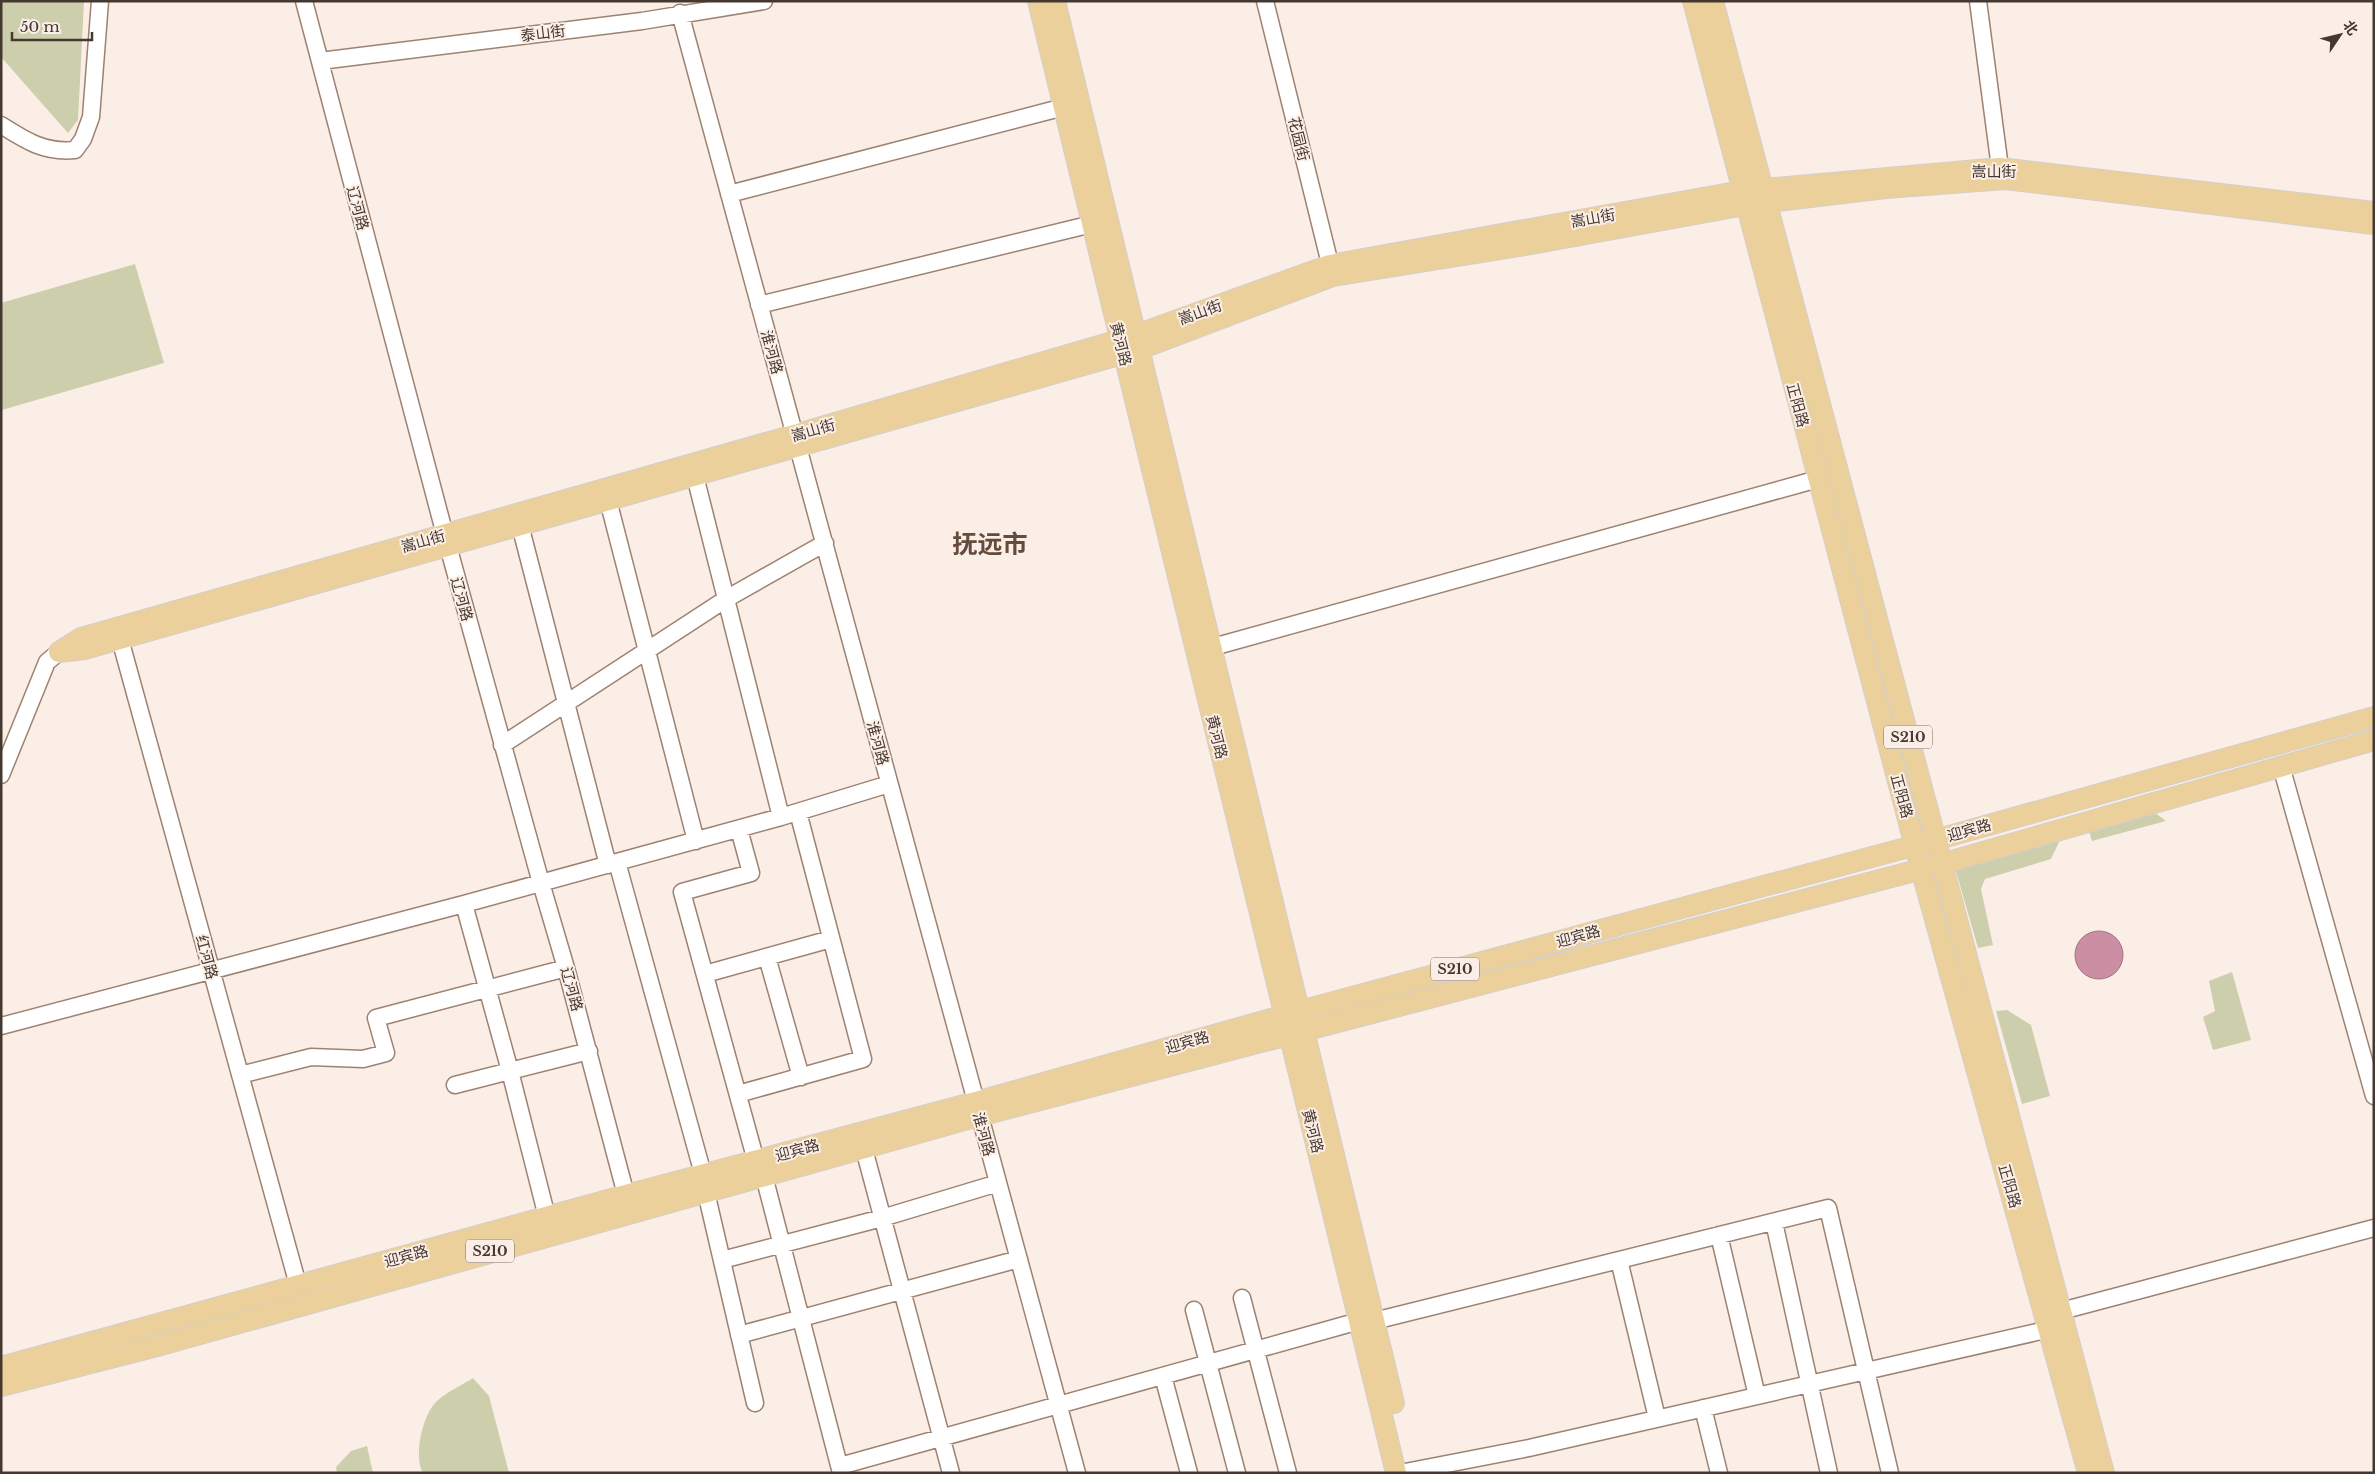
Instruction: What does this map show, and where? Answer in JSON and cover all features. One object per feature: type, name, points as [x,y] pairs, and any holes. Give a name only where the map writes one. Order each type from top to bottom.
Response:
[{"type":"main road","name":"黄河路","points":[[1038,1],[1092,224],[1130,344],[1213,647],[1292,1013]]},
{"type":"main road","name":"黄河路","points":[[1055,1],[1130,344],[1404,1472]]},
{"type":"main road","name":"正阳路","points":[[1693,1],[1921,869],[2053,1318],[2104,1473]]},
{"type":"main road","name":"正阳路","points":[[1712,1],[1935,840],[2053,1318],[2088,1473]]},
{"type":"main road","name":"嵩山街","points":[[53,657],[81,638],[118,633],[796,441],[1130,344],[1332,270],[1537,243],[1744,198],[2000,168],[2374,212]]},
{"type":"main road","name":"嵩山街","points":[[1764,196],[2005,179],[2374,224]]},
{"type":"main road","name":"嵩山街","points":[[446,540],[520,525],[695,476],[796,441]]},
{"type":"main road","name":"迎宾路","points":[[760,1168],[864,1149],[978,1109],[1292,1013],[1935,840],[2374,718]]},
{"type":"main road","name":"迎宾路","points":[[1,1386],[161,1345],[760,1168],[978,1109],[1297,1033],[1941,864],[2374,740]]},
{"type":"main road","name":"迎宾路","points":[[1,1367],[626,1195],[705,1183]]},
{"type":"street","points":[[1,125],[25,140],[57,152],[75,150],[83,139],[91,117],[100,1]]},
{"type":"street","name":"辽河路","points":[[304,1],[446,540],[589,1051],[626,1195]]},
{"type":"street","name":"泰山街","points":[[320,61],[642,21],[680,13],[764,1]]},
{"type":"street","name":"花园街","points":[[1266,1],[1332,270]]},
{"type":"street","points":[[1978,1],[2000,168]]},
{"type":"street","name":"淮河路","points":[[680,13],[1076,1473]]},
{"type":"street","points":[[729,194],[1064,107]]},
{"type":"street","points":[[759,305],[1092,224]]},
{"type":"street","points":[[695,476],[781,818]]},
{"type":"street","points":[[1213,647],[1818,479]]},
{"type":"street","points":[[608,500],[696,841]]},
{"type":"street","points":[[520,525],[566,702],[705,1183],[755,1403]]},
{"type":"street","points":[[502,745],[726,599],[825,543]]},
{"type":"street","name":"红河路","points":[[118,633],[298,1285]]},
{"type":"street","points":[[1,775],[53,657]]},
{"type":"street","points":[[2281,766],[2374,1096]]},
{"type":"street","points":[[1,1026],[212,972],[781,818],[889,784]]},
{"type":"street","points":[[738,1094],[863,1059],[798,812]]},
{"type":"street","points":[[739,829],[751,873],[682,892],[781,1244],[841,1470],[942,1438],[1256,1350],[1828,1208],[1890,1473]]},
{"type":"street","points":[[464,904],[510,1071],[547,1217]]},
{"type":"street","points":[[705,974],[832,938]]},
{"type":"street","points":[[767,956],[801,1077]]},
{"type":"street","points":[[240,1075],[311,1057],[363,1059],[386,1053],[376,1018],[566,968]]},
{"type":"street","points":[[455,1085],[589,1051]]},
{"type":"street","points":[[864,1149],[951,1473]]},
{"type":"street","points":[[722,1260],[882,1218],[998,1183]]},
{"type":"street","points":[[1774,1222],[1830,1473]]},
{"type":"street","points":[[1404,1472],[1529,1448],[1866,1371],[2374,1228]]},
{"type":"street","points":[[1719,1236],[1757,1396]]},
{"type":"street","points":[[739,1335],[1018,1259]]},
{"type":"street","points":[[1619,1260],[1657,1418]]},
{"type":"street","points":[[1242,1298],[1288,1473]]},
{"type":"street","points":[[1194,1310],[1237,1473]]},
{"type":"street","points":[[1163,1376],[1189,1473]]},
{"type":"street","points":[[1703,1408],[1719,1473]]},
{"type":"green space","points":[[1,1],[84,1],[78,120],[68,133],[1,57]]},
{"type":"green space","points":[[135,264],[164,363],[2,410],[1,303]]},
{"type":"green space","points":[[2154,812],[2166,821],[2092,841],[2089,831]]},
{"type":"green space","points":[[2061,838],[2051,859],[1985,879],[1981,889],[1993,945],[1978,948],[1955,868]]},
{"type":"green space","points":[[2232,972],[2251,1040],[2213,1050],[2203,1017],[2215,1011],[2209,981]]},
{"type":"green space","points":[[2007,1010],[2031,1025],[2050,1096],[2022,1104],[1996,1011]]},
{"type":"green space","points":[[473,1378],[489,1396],[509,1473],[423,1473],[420,1466],[419,1446],[424,1425],[432,1407],[441,1398]]},
{"type":"green space","points":[[367,1446],[373,1473],[337,1473],[336,1467],[351,1451]]},
{"type":"shaded area","points":[[2094,931],[2104,931],[2116,938],[2123,950],[2123,960],[2116,972],[2104,979],[2094,979],[2086,975],[2079,968],[2075,960],[2075,950],[2079,942],[2086,935]]},
{"type":"district","name":"抚远市","points":[[990,544]]}]
